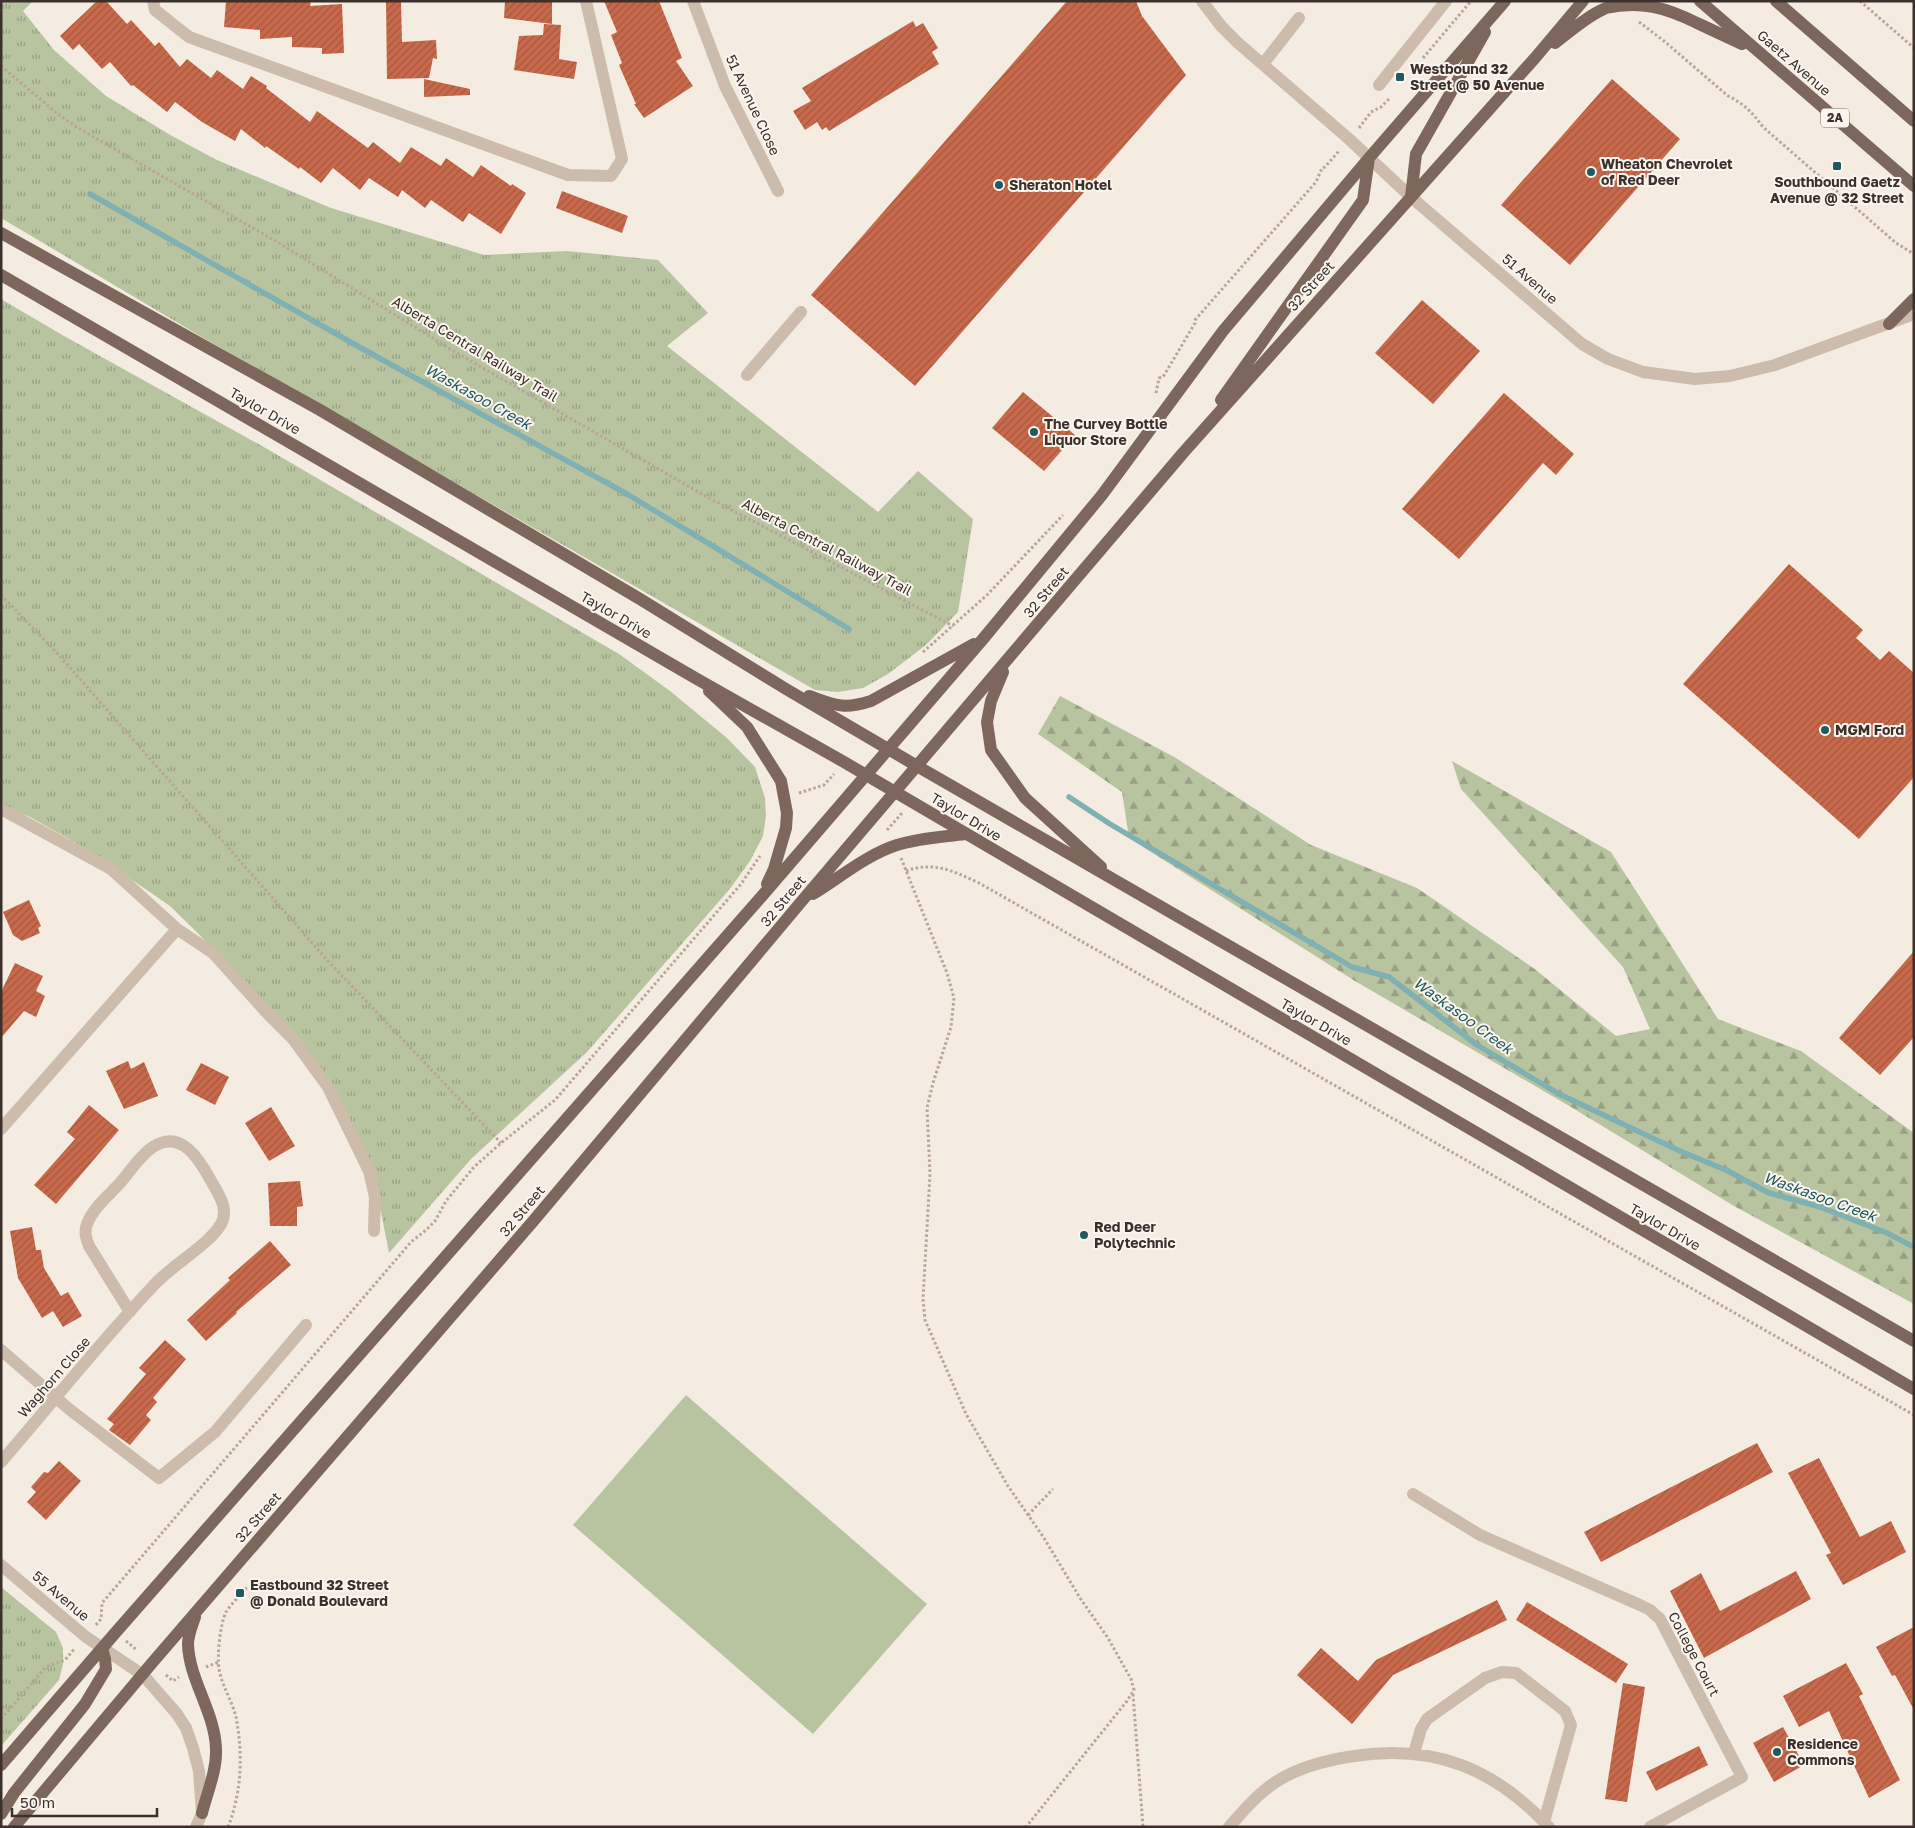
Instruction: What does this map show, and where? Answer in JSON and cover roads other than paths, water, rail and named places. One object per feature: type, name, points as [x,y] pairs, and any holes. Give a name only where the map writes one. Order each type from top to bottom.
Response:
[{"type":"main road","name":"32 Street","points":[[14,1827],[152,1663],[535,1219],[800,902],[1183,453],[1535,58],[1583,1]]},
{"type":"main road","name":"Gaetz Avenue","points":[[1700,1],[1914,186]]},
{"type":"main road","points":[[1776,1],[1914,121]]},
{"type":"main road","points":[[1784,1],[1794,17]]},
{"type":"main road","points":[[1535,58],[1587,18],[1606,8],[1629,3],[1660,5],[1756,50]]},
{"type":"main road","name":"32 Street","points":[[1,1765],[762,896],[983,639],[1102,495],[1223,331],[1502,4]]},
{"type":"main road","points":[[1411,197],[1416,154],[1502,4]]},
{"type":"main road","points":[[1183,453],[1363,200],[1369,158]]},
{"type":"main road","name":"Taylor Drive","points":[[1,234],[320,410],[631,594],[786,689],[1119,884],[1914,1341]]},
{"type":"main road","name":"Taylor Drive","points":[[1,275],[696,679],[866,775],[1914,1389]]},
{"type":"main road","points":[[1889,324],[1914,299]]},
{"type":"main road","points":[[786,689],[842,707],[856,706],[871,701],[983,639]]},
{"type":"main road","points":[[1008,660],[991,701],[987,722],[991,750],[1025,798],[1119,884]]},
{"type":"main road","points":[[696,679],[747,728],[780,781],[787,813],[786,828],[774,869],[762,896]]},
{"type":"main road","points":[[800,902],[884,850],[923,839],[965,834]]},
{"type":"main road","points":[[196,1613],[188,1641],[189,1654],[210,1721],[216,1749],[213,1774],[202,1813]]},
{"type":"main road","points":[[1,1814],[14,1793],[85,1704],[106,1669],[102,1648]]},
{"type":"street","points":[[154,1],[155,10],[189,37],[568,175],[612,176],[622,159],[586,1]]},
{"type":"street","name":"51 Avenue Close","points":[[693,1],[725,86],[778,191]]},
{"type":"street","name":"51 Avenue","points":[[1202,1],[1221,26],[1411,197],[1582,344],[1608,359],[1643,372],[1694,379],[1730,376],[1775,365],[1914,314]]},
{"type":"street","points":[[1379,85],[1446,1]]},
{"type":"street","points":[[1262,64],[1299,18]]},
{"type":"street","points":[[747,374],[800,312]]},
{"type":"street","points":[[1,809],[111,870],[177,929],[213,953],[293,1039],[328,1087],[370,1171],[375,1197],[374,1231]]},
{"type":"street","points":[[1,1129],[177,929]]},
{"type":"street","name":"Waghorn Close","points":[[1,1462],[157,1281],[212,1236],[221,1224],[224,1218],[224,1206],[198,1158],[193,1151],[180,1144],[170,1142],[152,1147],[93,1213],[86,1230],[89,1246],[130,1312]]},
{"type":"street","points":[[1,1350],[56,1398],[160,1478],[215,1432],[306,1325]]},
{"type":"street","name":"College Court","points":[[1413,1494],[1480,1535],[1640,1605],[1650,1610],[1660,1619],[1742,1777],[1650,1827]]},
{"type":"street","name":"55 Avenue","points":[[1,1565],[78,1631],[143,1675],[166,1699],[186,1728],[193,1748],[199,1771],[202,1813]]},
{"type":"street","points":[[1414,1753],[1421,1729],[1428,1719],[1485,1678],[1502,1672],[1516,1673],[1565,1710],[1570,1725],[1546,1824]]},
{"type":"street","points":[[1229,1827],[1277,1781],[1307,1766],[1338,1758],[1370,1753],[1414,1753],[1447,1759],[1476,1770],[1524,1802],[1546,1824]]},
{"type":"street","points":[[196,1827],[202,1813]]},
{"type":"waterway","name":"Waskasoo Creek","points":[[90,194],[361,348],[627,494],[849,629]]},
{"type":"waterway","name":"Waskasoo Creek","points":[[1069,797],[1110,824],[1352,967],[1389,977],[1477,1045],[1559,1094],[1682,1152],[1726,1170],[1769,1193],[1820,1207],[1887,1233],[1914,1247]]},
{"type":"place","name":"Westbound 32 Street @ 50 Avenue","points":[[1400,77]]},
{"type":"place","name":"Southbound Gaetz Avenue @ 32 Street","points":[[1837,166]]},
{"type":"place","name":"Wheaton Chevrolet of Red Deer","points":[[1591,172]]},
{"type":"place","name":"Sheraton Hotel","points":[[999,185]]},
{"type":"place","name":"The Curvey Bottle Liquor Store","points":[[1034,432]]},
{"type":"place","name":"MGM Ford","points":[[1825,730]]},
{"type":"place","name":"Red Deer Polytechnic","points":[[1084,1235]]},
{"type":"place","name":"Eastbound 32 Street @ Donald Boulevard","points":[[240,1593]]},
{"type":"place","name":"Residence Commons","points":[[1777,1752]]}]
